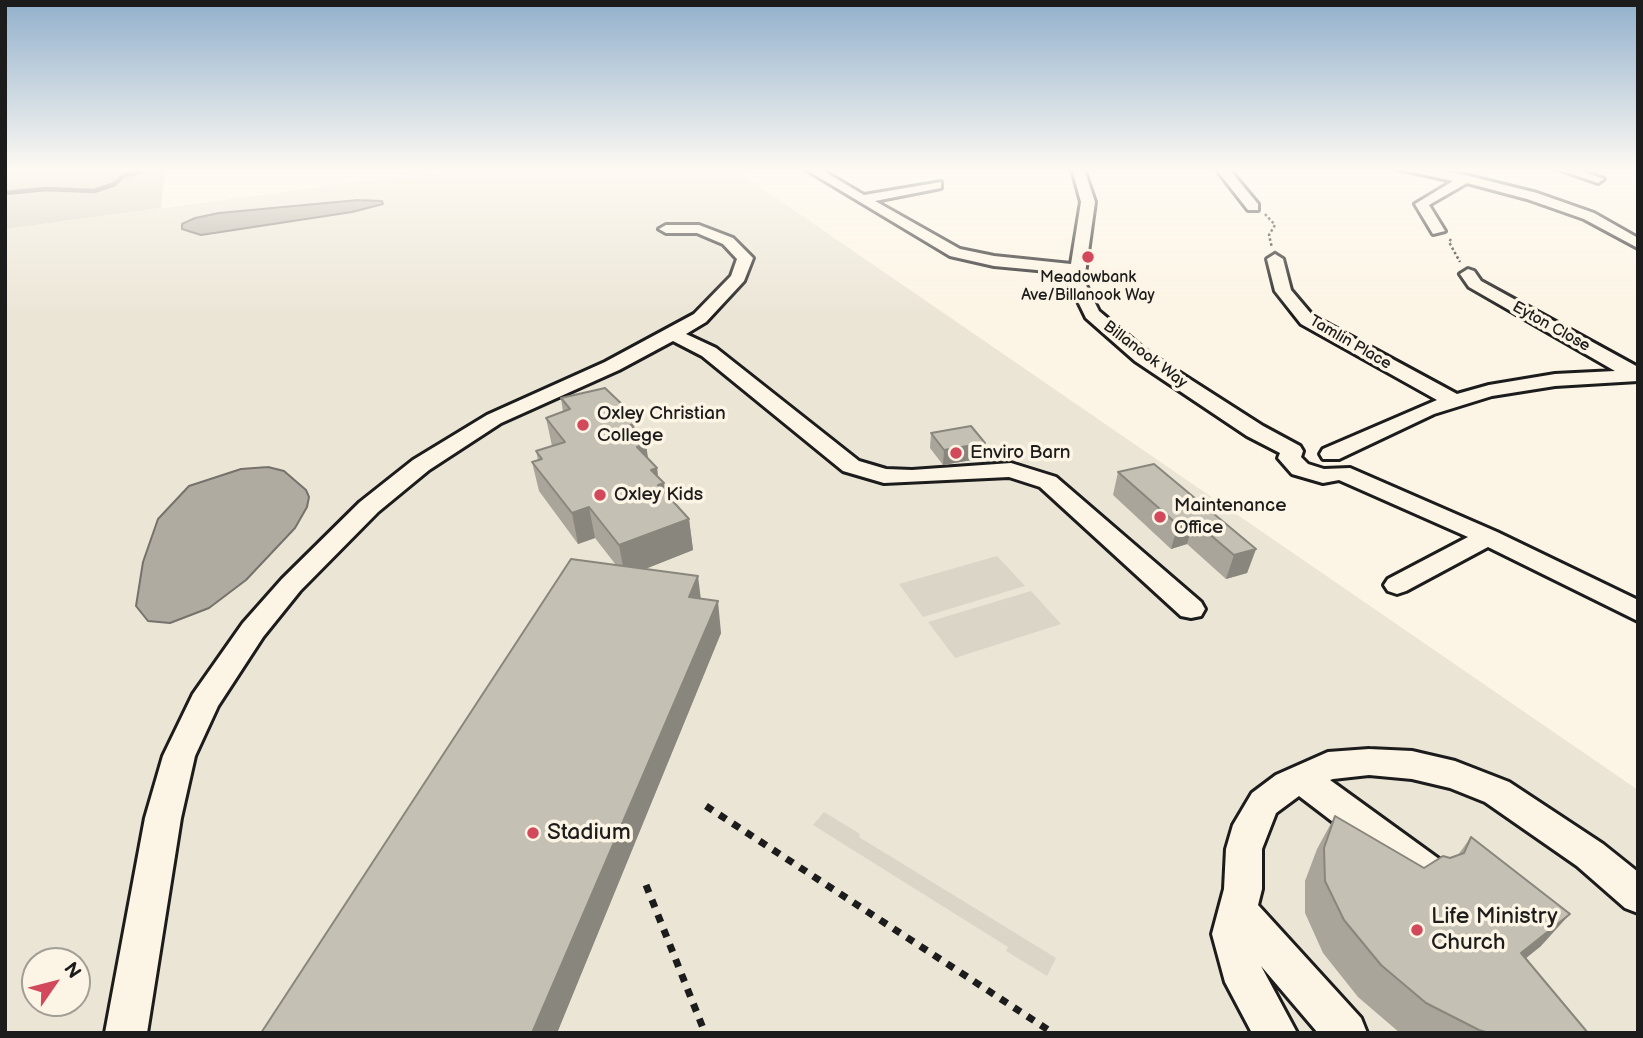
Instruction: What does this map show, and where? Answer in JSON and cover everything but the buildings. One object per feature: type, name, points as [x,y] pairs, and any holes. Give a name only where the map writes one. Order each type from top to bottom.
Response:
[{"type":"street","points":[[894,217],[955,253],[994,261],[1077,269]]},
{"type":"street","name":"Billanook Way","points":[[1085,217],[1076,281],[1092,314],[1112,333],[1188,388],[1292,450],[1289,458],[1300,469],[1323,476],[1337,463]]},
{"type":"street","points":[[1433,217],[1444,231]]},
{"type":"street","points":[[1588,217],[1611,226],[1638,244]]},
{"type":"street","points":[[1611,226],[1638,226]]},
{"type":"street","points":[[126,1033],[163,818],[179,756],[204,702],[253,630],[290,584],[369,507],[421,465],[494,419],[612,366],[673,334],[700,318],[738,278],[746,258],[728,241],[699,229],[666,229]]},
{"type":"street","points":[[1423,230],[1444,231]]},
{"type":"street","name":"Tamlin Place","points":[[1275,259],[1283,290],[1307,320],[1454,401]]},
{"type":"street","name":"Eyton Close","points":[[1468,274],[1475,284],[1637,375]]},
{"type":"street","points":[[673,334],[709,352],[851,466],[884,475],[912,477],[1012,470],[1048,482],[1191,609]]},
{"type":"street","points":[[1337,463],[1401,421],[1454,401],[1489,391],[1555,380],[1637,375]]},
{"type":"street","points":[[1337,463],[1638,612]]},
{"type":"street","points":[[1397,585],[1489,537]]},
{"type":"street","points":[[1276,1033],[1245,982],[1232,933],[1243,889],[1244,849],[1251,825],[1264,803],[1328,766],[1369,762],[1412,765],[1455,775],[1497,792],[1590,855],[1638,896]]},
{"type":"street","points":[[1302,779],[1426,871]]},
{"type":"street","points":[[1238,911],[1346,1033]]},
{"type":"path","points":[[1268,217],[1275,225],[1269,235],[1275,259]]},
{"type":"path","points":[[1444,231],[1454,237],[1449,242],[1468,274]]},
{"type":"path","points":[[706,806],[1053,1033]]},
{"type":"path","points":[[646,885],[705,1033]]},
{"type":"shaded area","points":[[5,217],[91,217],[5,229]]},
{"type":"shaded area","name":"Oxley Christian College","points":[[92,217],[805,217],[1638,790],[1638,1033],[5,1033],[5,229]]},
{"type":"shaded area","points":[[316,217],[201,235],[182,229],[182,224],[195,218]]},
{"type":"shaded area","points":[[268,467],[284,471],[306,490],[309,497],[307,507],[295,528],[246,580],[209,608],[170,623],[148,621],[136,606],[143,562],[158,519],[189,486],[241,469]]},
{"type":"shaded area","points":[[997,556],[1025,586],[923,617],[899,584]]},
{"type":"shaded area","points":[[1031,591],[1061,624],[955,658],[928,622]]},
{"type":"shaded area","points":[[824,812],[860,834],[859,837],[1056,958],[1047,976],[1006,951],[1008,947],[813,825]]},
{"type":"place","name":"Meadowbank Ave/Billanook Way","points":[[1088,257]]},
{"type":"place","name":"Oxley Christian College","points":[[583,425]]},
{"type":"place","name":"Enviro Barn","points":[[956,453]]},
{"type":"place","name":"Oxley Kids","points":[[600,495]]},
{"type":"place","name":"Maintenance Office","points":[[1160,517]]},
{"type":"place","name":"Stadium","points":[[533,833]]},
{"type":"place","name":"Life Ministry Church","points":[[1417,930]]}]
